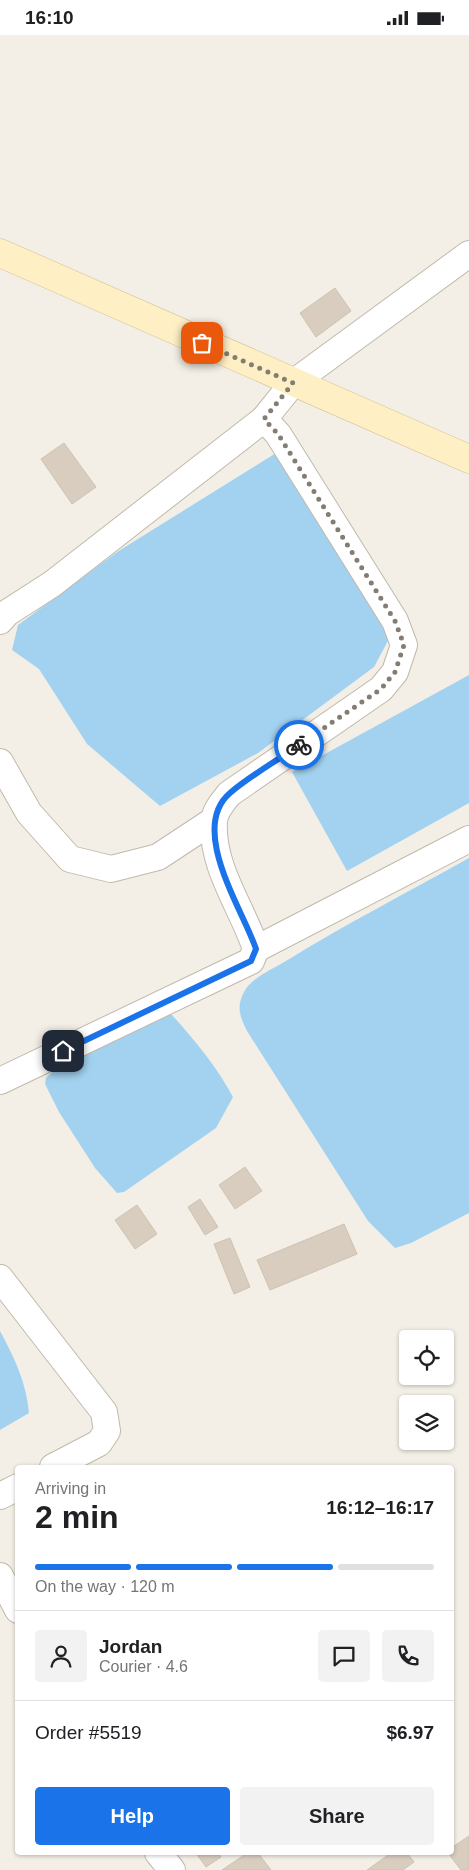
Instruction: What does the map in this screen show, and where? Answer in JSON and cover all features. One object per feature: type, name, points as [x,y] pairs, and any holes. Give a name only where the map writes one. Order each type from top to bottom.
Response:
[{"type":"main road","points":[[0,253],[469,459]]},
{"type":"street","points":[[0,621],[7,613],[52,584],[264,419],[293,383],[469,254]]},
{"type":"street","points":[[256,949],[223,874],[217,850],[214,820],[219,807],[229,794],[381,689],[395,672],[404,645],[395,621],[278,434],[264,419]]},
{"type":"street","points":[[0,762],[29,813],[70,859],[111,869],[158,857],[214,820]]},
{"type":"street","points":[[0,1081],[251,961],[256,949],[469,839]]},
{"type":"street","points":[[0,1278],[104,1412],[107,1431],[100,1443],[57,1465]]},
{"type":"street","points":[[0,1496],[15,1488]]},
{"type":"street","points":[[0,1576],[15,1605]]},
{"type":"street","points":[[160,1855],[172,1870]]},
{"type":"water","points":[[276,453],[390,637],[374,667],[258,753],[160,806],[87,744],[39,669],[12,650],[18,625],[117,552]]},
{"type":"water","points":[[469,675],[469,803],[347,871],[292,772]]},
{"type":"water","points":[[469,858],[469,1213],[411,1243],[395,1248],[368,1221],[247,1031],[241,1016],[240,1002],[247,987],[263,974],[354,921]]},
{"type":"water","points":[[171,1014],[205,1054],[233,1097],[216,1128],[124,1192],[117,1193],[95,1168],[59,1112],[45,1084],[46,1078],[56,1069],[141,1024]]},
{"type":"water","points":[[0,1331],[19,1371],[28,1402],[29,1413],[0,1430]]},
{"type":"building","points":[[335,288],[351,311],[316,337],[300,313]]},
{"type":"building","points":[[64,443],[96,487],[72,504],[41,459]]},
{"type":"building","points":[[245,1167],[262,1191],[235,1209],[219,1185]]},
{"type":"building","points":[[200,1199],[218,1227],[205,1235],[188,1207]]},
{"type":"building","points":[[137,1205],[157,1234],[135,1249],[115,1220]]},
{"type":"building","points":[[344,1224],[357,1254],[270,1290],[257,1260]]},
{"type":"building","points":[[230,1238],[250,1287],[234,1294],[214,1244]]},
{"type":"building","points":[[469,1836],[469,1870],[461,1870],[450,1855],[454,1855],[454,1846]]},
{"type":"building","points":[[197,1855],[220,1855],[221,1857],[206,1867]]},
{"type":"building","points":[[244,1855],[260,1855],[271,1870],[222,1870]]},
{"type":"building","points":[[388,1855],[409,1855],[414,1862],[403,1870],[367,1870]]},
{"type":"way so far","points":[[202,343],[293,383],[264,419],[278,434],[395,621],[404,645],[395,672],[381,689],[299,745]]},
{"type":"route","points":[[63,1051],[251,961],[256,949],[246,921],[223,874],[217,850],[214,820],[219,807],[229,794],[299,745]]}]
